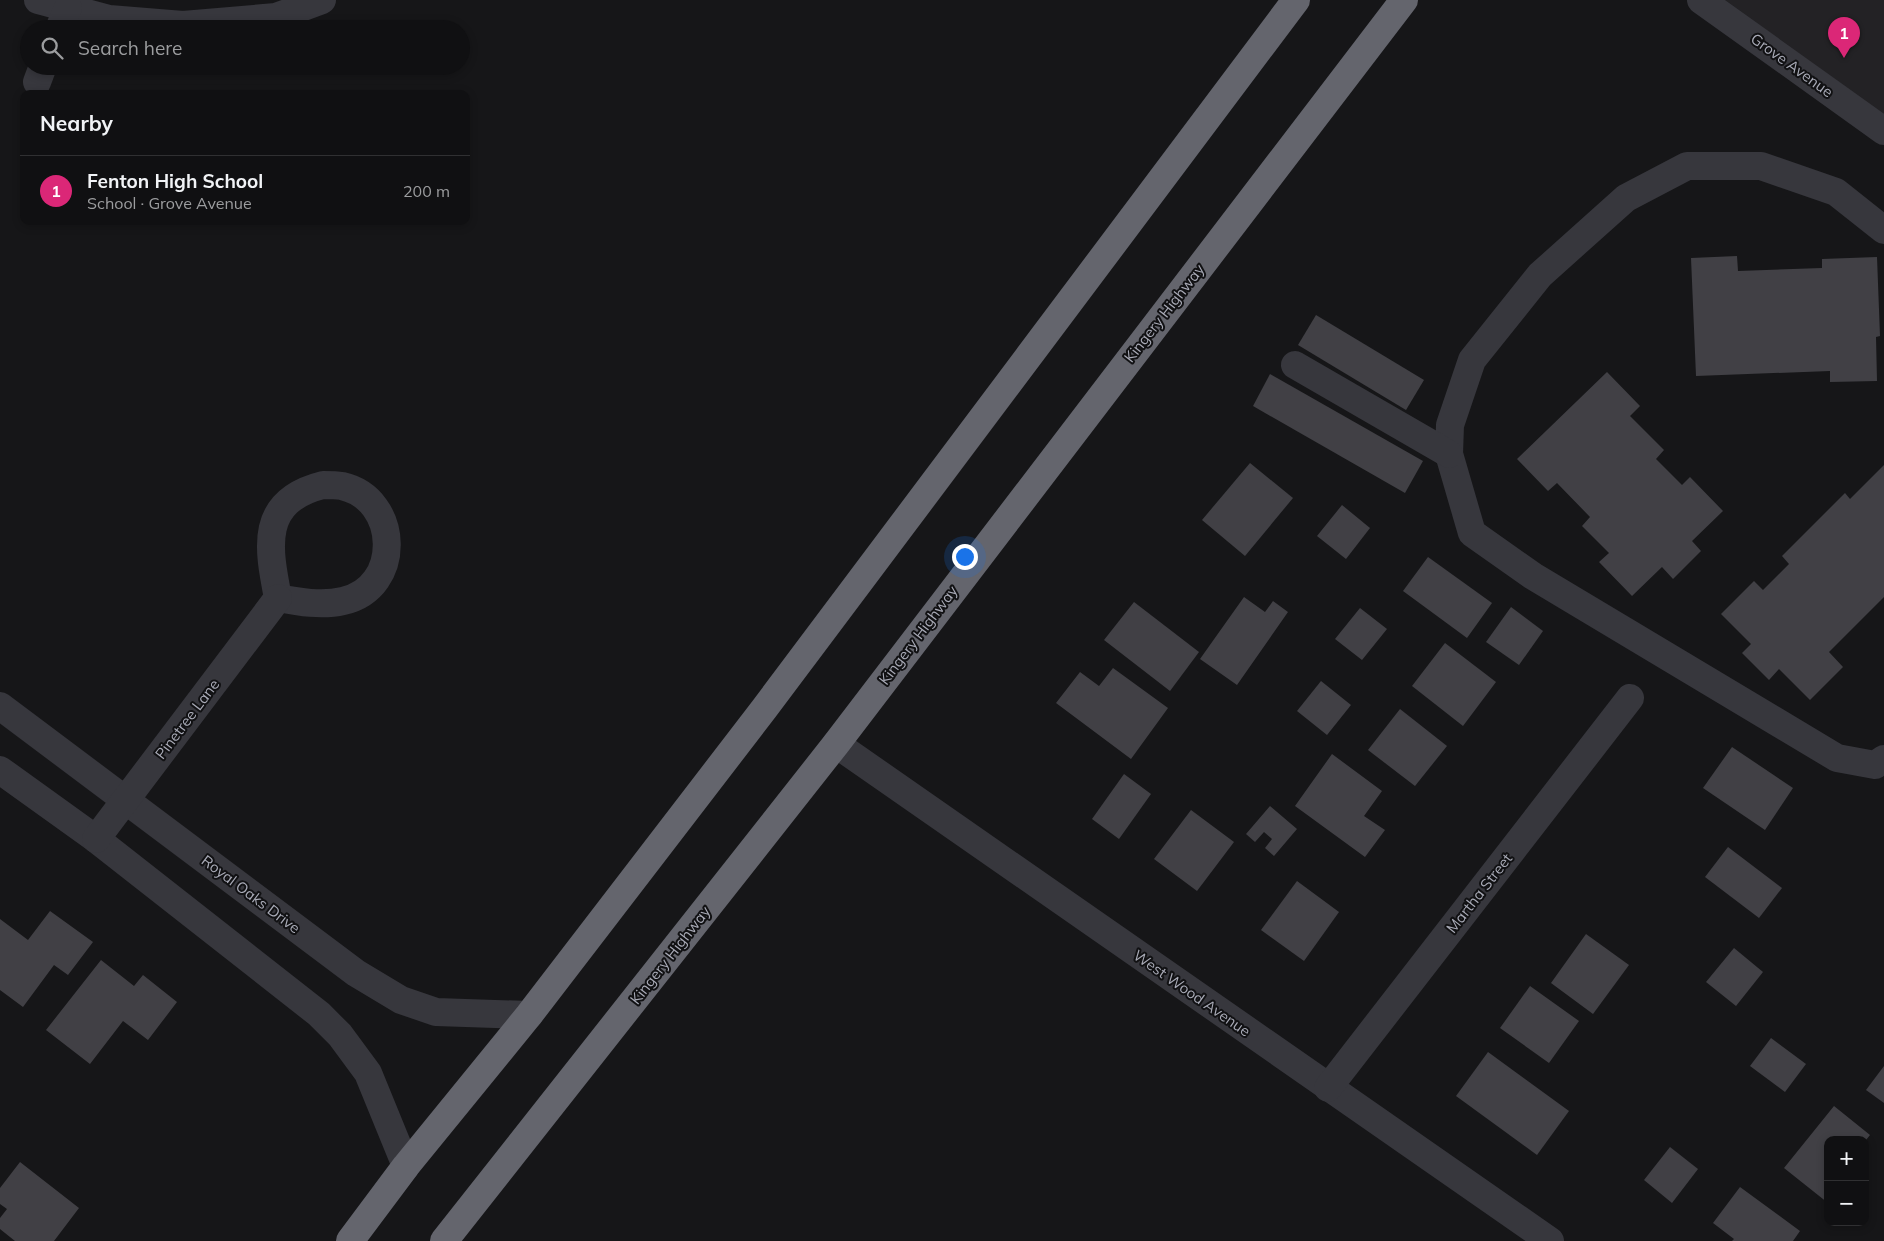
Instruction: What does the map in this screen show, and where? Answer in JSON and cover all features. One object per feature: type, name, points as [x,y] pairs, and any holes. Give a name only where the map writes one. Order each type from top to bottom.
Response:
[{"type":"highway","points":[[350,1241],[406,1166],[529,1014],[764,710],[1296,0]]},
{"type":"highway","name":"Kingery Highway","points":[[444,1241],[836,744],[1404,0]]},
{"type":"street","points":[[38,0],[63,18],[121,20]]},
{"type":"street","points":[[241,20],[276,17],[322,0]]},
{"type":"street","name":"Grove Avenue","points":[[1701,0],[1884,131]]},
{"type":"street","points":[[1884,230],[1836,192],[1761,166],[1687,166],[1626,198],[1540,275],[1472,360],[1450,425],[1449,454],[1472,533],[1533,576],[1837,758],[1875,765],[1884,759]]},
{"type":"street","points":[[1294,365],[1449,454]]},
{"type":"street","points":[[322,485],[342,486],[359,493],[374,506],[384,523],[388,542],[386,562],[376,580],[362,594],[344,601],[302,602],[278,598],[270,553],[270,534],[276,516],[288,501],[304,490],[322,485]]},
{"type":"street","name":"Pinetree Lane","points":[[96,839],[278,598]]},
{"type":"street","name":"Martha Street","points":[[1328,1088],[1630,698]]},
{"type":"street","name":"Royal Oaks Drive","points":[[0,706],[356,974],[401,1000],[436,1012],[529,1014]]},
{"type":"street","name":"West Wood Avenue","points":[[836,744],[1550,1241]]},
{"type":"street","points":[[0,770],[96,839],[319,1014],[340,1035],[368,1073],[406,1166]]},
{"type":"shaded area","points":[[1725,0],[1884,0],[1884,115]]},
{"type":"building","points":[[1737,256],[1738,271],[1822,268],[1822,259],[1877,257],[1880,336],[1876,337],[1877,381],[1830,382],[1830,371],[1696,376],[1691,258]]},
{"type":"building","points":[[1316,315],[1424,380],[1406,410],[1298,345]]},
{"type":"building","points":[[1607,372],[1640,406],[1630,416],[1664,450],[1656,459],[1682,485],[1690,477],[1723,511],[1692,541],[1701,551],[1673,579],[1662,567],[1632,596],[1599,562],[1609,553],[1582,526],[1590,517],[1557,483],[1548,491],[1517,459]]},
{"type":"building","points":[[1270,374],[1423,461],[1405,493],[1253,406]]},
{"type":"building","points":[[1250,463],[1293,498],[1245,556],[1202,520]]},
{"type":"building","points":[[1884,465],[1884,597],[1829,652],[1843,667],[1810,700],[1779,669],[1769,680],[1742,653],[1751,644],[1721,614],[1754,581],[1763,590],[1789,564],[1782,556],[1845,493],[1850,499]]},
{"type":"building","points":[[1342,505],[1370,528],[1346,559],[1317,536]]},
{"type":"building","points":[[1428,557],[1492,603],[1467,638],[1403,591]]},
{"type":"building","points":[[1244,597],[1265,612],[1273,601],[1288,612],[1237,685],[1200,659]]},
{"type":"building","points":[[1134,602],[1199,652],[1170,691],[1104,640]]},
{"type":"building","points":[[1511,607],[1543,631],[1519,665],[1486,642]]},
{"type":"building","points":[[1360,608],[1387,629],[1362,660],[1335,639]]},
{"type":"building","points":[[1445,643],[1496,682],[1463,726],[1412,686]]},
{"type":"building","points":[[1113,668],[1168,708],[1131,759],[1056,703],[1080,672],[1099,686]]},
{"type":"building","points":[[1321,681],[1351,705],[1327,735],[1297,711]]},
{"type":"building","points":[[1400,709],[1447,746],[1415,786],[1368,750]]},
{"type":"building","points":[[1732,747],[1793,788],[1765,830],[1703,788]]},
{"type":"building","points":[[1332,754],[1382,791],[1364,816],[1385,830],[1365,857],[1295,806]]},
{"type":"building","points":[[1124,774],[1151,794],[1119,839],[1092,819]]},
{"type":"building","points":[[1270,806],[1297,829],[1274,856],[1265,848],[1272,839],[1264,832],[1255,842],[1246,834]]},
{"type":"building","points":[[1191,810],[1234,842],[1197,891],[1154,859]]},
{"type":"building","points":[[1728,847],[1782,888],[1759,918],[1705,877]]},
{"type":"building","points":[[1297,881],[1339,912],[1304,961],[1261,930]]},
{"type":"building","points":[[50,911],[93,942],[68,975],[54,965],[23,1007],[0,990],[0,919],[28,940]]},
{"type":"building","points":[[1586,934],[1629,965],[1593,1014],[1551,983]]},
{"type":"building","points":[[1734,948],[1763,972],[1736,1006],[1706,982]]},
{"type":"building","points":[[101,960],[134,986],[143,975],[177,1002],[148,1040],[123,1021],[90,1064],[46,1030]]},
{"type":"building","points":[[1530,986],[1579,1021],[1549,1063],[1500,1028]]},
{"type":"building","points":[[1771,1038],[1806,1064],[1785,1092],[1750,1066]]},
{"type":"building","points":[[1488,1052],[1569,1111],[1537,1155],[1456,1096]]},
{"type":"building","points":[[1884,1066],[1884,1103],[1866,1090]]},
{"type":"building","points":[[1834,1106],[1870,1135],[1824,1136],[1824,1200],[1784,1168]]},
{"type":"building","points":[[1670,1147],[1698,1169],[1672,1203],[1644,1180]]},
{"type":"building","points":[[20,1162],[79,1208],[54,1241],[15,1241],[0,1229],[0,1218],[7,1209],[0,1204],[0,1188]]},
{"type":"building","points":[[1740,1187],[1800,1231],[1793,1241],[1732,1241],[1734,1239],[1713,1223]]},
{"type":"place","name":"Fenton High School","points":[[1844,58]]}]
